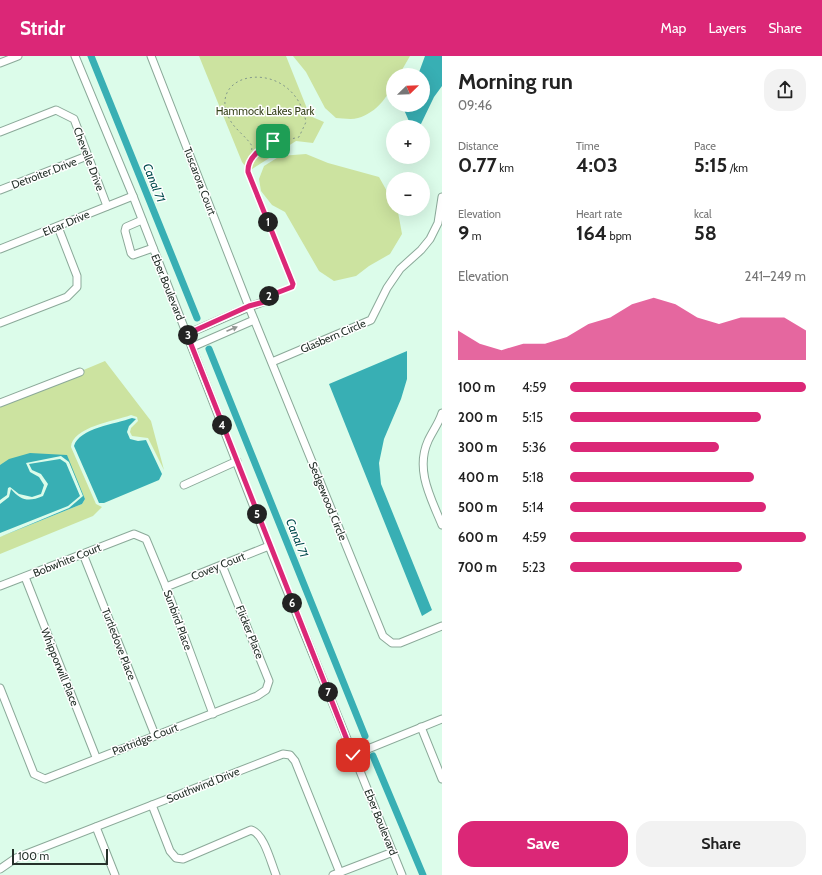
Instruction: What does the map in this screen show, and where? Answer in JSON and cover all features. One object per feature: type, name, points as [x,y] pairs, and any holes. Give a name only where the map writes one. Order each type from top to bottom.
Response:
[{"type":"street","points":[[0,63],[18,56]]},
{"type":"street","name":"Eber Boulevard","points":[[75,56],[133,196],[269,546],[402,875]]},
{"type":"street","name":"Tuscarora Court","points":[[151,56],[249,306]]},
{"type":"street","name":"Chevelle Drive","points":[[0,132],[56,110],[74,119],[107,206]]},
{"type":"street","name":"Detroiter Drive","points":[[0,190],[88,156]]},
{"type":"street","name":"Elcar Drive","points":[[0,249],[133,196]]},
{"type":"street","name":"Glasbern Circle","points":[[272,362],[371,320],[387,288],[400,269],[421,250],[430,239],[438,222],[442,197]]},
{"type":"street","points":[[142,220],[126,227],[125,231],[131,253],[133,255],[139,254],[153,248]]},
{"type":"street","points":[[0,323],[67,297],[77,287],[77,276],[58,227]]},
{"type":"street","points":[[187,334],[273,296]]},
{"type":"street","name":"Sedgewood Circle","points":[[249,306],[383,636],[392,642],[400,643],[442,626]]},
{"type":"street","points":[[192,347],[254,320]]},
{"type":"street","points":[[0,403],[80,372]]},
{"type":"street","points":[[442,413],[423,453],[422,470],[426,487],[442,525]]},
{"type":"street","points":[[184,485],[237,461]]},
{"type":"street","name":"Bobwhite Court","points":[[0,586],[134,534]]},
{"type":"street","name":"Sunbird Place","points":[[134,534],[146,539],[166,586],[213,714]]},
{"type":"street","name":"Covey Court","points":[[166,586],[269,546]]},
{"type":"street","name":"Turtledove Place","points":[[83,554],[155,735]]},
{"type":"street","name":"Flicker Place","points":[[222,565],[269,681],[266,690],[257,696]]},
{"type":"street","name":"Whipporwill Place","points":[[24,577],[96,757]]},
{"type":"street","name":"Partridge Court","points":[[0,688],[34,774],[45,779],[96,757],[213,714],[257,696]]},
{"type":"street","points":[[353,755],[442,719]]},
{"type":"street","points":[[421,727],[442,779]]},
{"type":"street","name":"Southwind Drive","points":[[0,869],[16,858],[278,755],[290,755],[295,761],[336,874]]},
{"type":"street","points":[[152,805],[170,851],[176,858],[184,858],[251,830],[257,832],[261,837],[276,875]]},
{"type":"street","points":[[96,827],[115,875]]},
{"type":"street","points":[[336,874],[393,852]]},
{"type":"path","points":[[232,82],[228,88],[225,102],[228,117],[252,146],[248,172],[293,284],[292,287],[273,296]]},
{"type":"path","points":[[251,160],[261,148],[273,141],[299,137],[306,122],[300,97]]},
{"type":"green space","name":"Hammock Lakes Park","points":[[199,56],[286,56],[310,116],[324,122],[313,143],[296,141],[249,171],[242,162]]},
{"type":"green space","points":[[293,56],[410,56],[403,68],[386,68],[386,97],[371,112],[358,118],[336,118],[325,108],[306,72]]},
{"type":"green space","points":[[306,154],[328,163],[379,177],[386,190],[386,216],[399,216],[402,234],[390,254],[369,266],[356,276],[334,281],[319,271],[285,212],[272,205],[261,191],[259,179],[264,166],[280,156]]},
{"type":"green space","points":[[105,361],[151,421],[164,470],[148,438],[132,436],[130,432],[131,428],[138,421],[137,417],[131,415],[105,422],[86,430],[73,440],[71,447],[96,504],[102,507],[93,516],[0,554],[0,537],[82,504],[85,499],[66,455],[0,465],[0,405]]},
{"type":"water","points":[[425,56],[442,56],[442,86],[430,105],[430,68],[421,68]]},
{"type":"water","points":[[405,112],[427,112],[423,120],[408,120]]},
{"type":"water","points":[[407,351],[407,379],[401,399],[384,439],[379,463],[381,484],[432,610],[422,616],[329,384]]},
{"type":"water","points":[[132,418],[136,419],[129,426],[127,432],[130,439],[138,441],[146,440],[162,474],[159,480],[104,503],[99,503],[74,446],[77,440],[90,431]]},
{"type":"water","points":[[30,453],[67,455],[85,499],[82,504],[0,537],[69,508],[83,496],[69,462],[61,456],[26,463],[30,472],[39,477],[44,485],[41,494],[32,497],[19,494],[10,487],[8,488],[7,495],[0,500],[0,465],[9,459]]},
{"type":"water","points":[[60,459],[66,463],[80,496],[68,506],[0,533],[0,504],[9,497],[11,489],[18,496],[29,500],[43,496],[48,484],[41,474],[32,470],[29,464]]},
{"type":"waterway","name":"Canal 71","points":[[91,56],[197,318]]},
{"type":"waterway","name":"Canal 71","points":[[209,349],[365,736]]},
{"type":"waterway","name":"Canal 71","points":[[373,756],[423,875]]},
{"type":"route","points":[[273,141],[261,148],[254,155],[248,168],[248,172],[293,284],[292,287],[266,297],[268,301],[262,304],[249,306],[187,334],[269,546],[353,755]]}]
